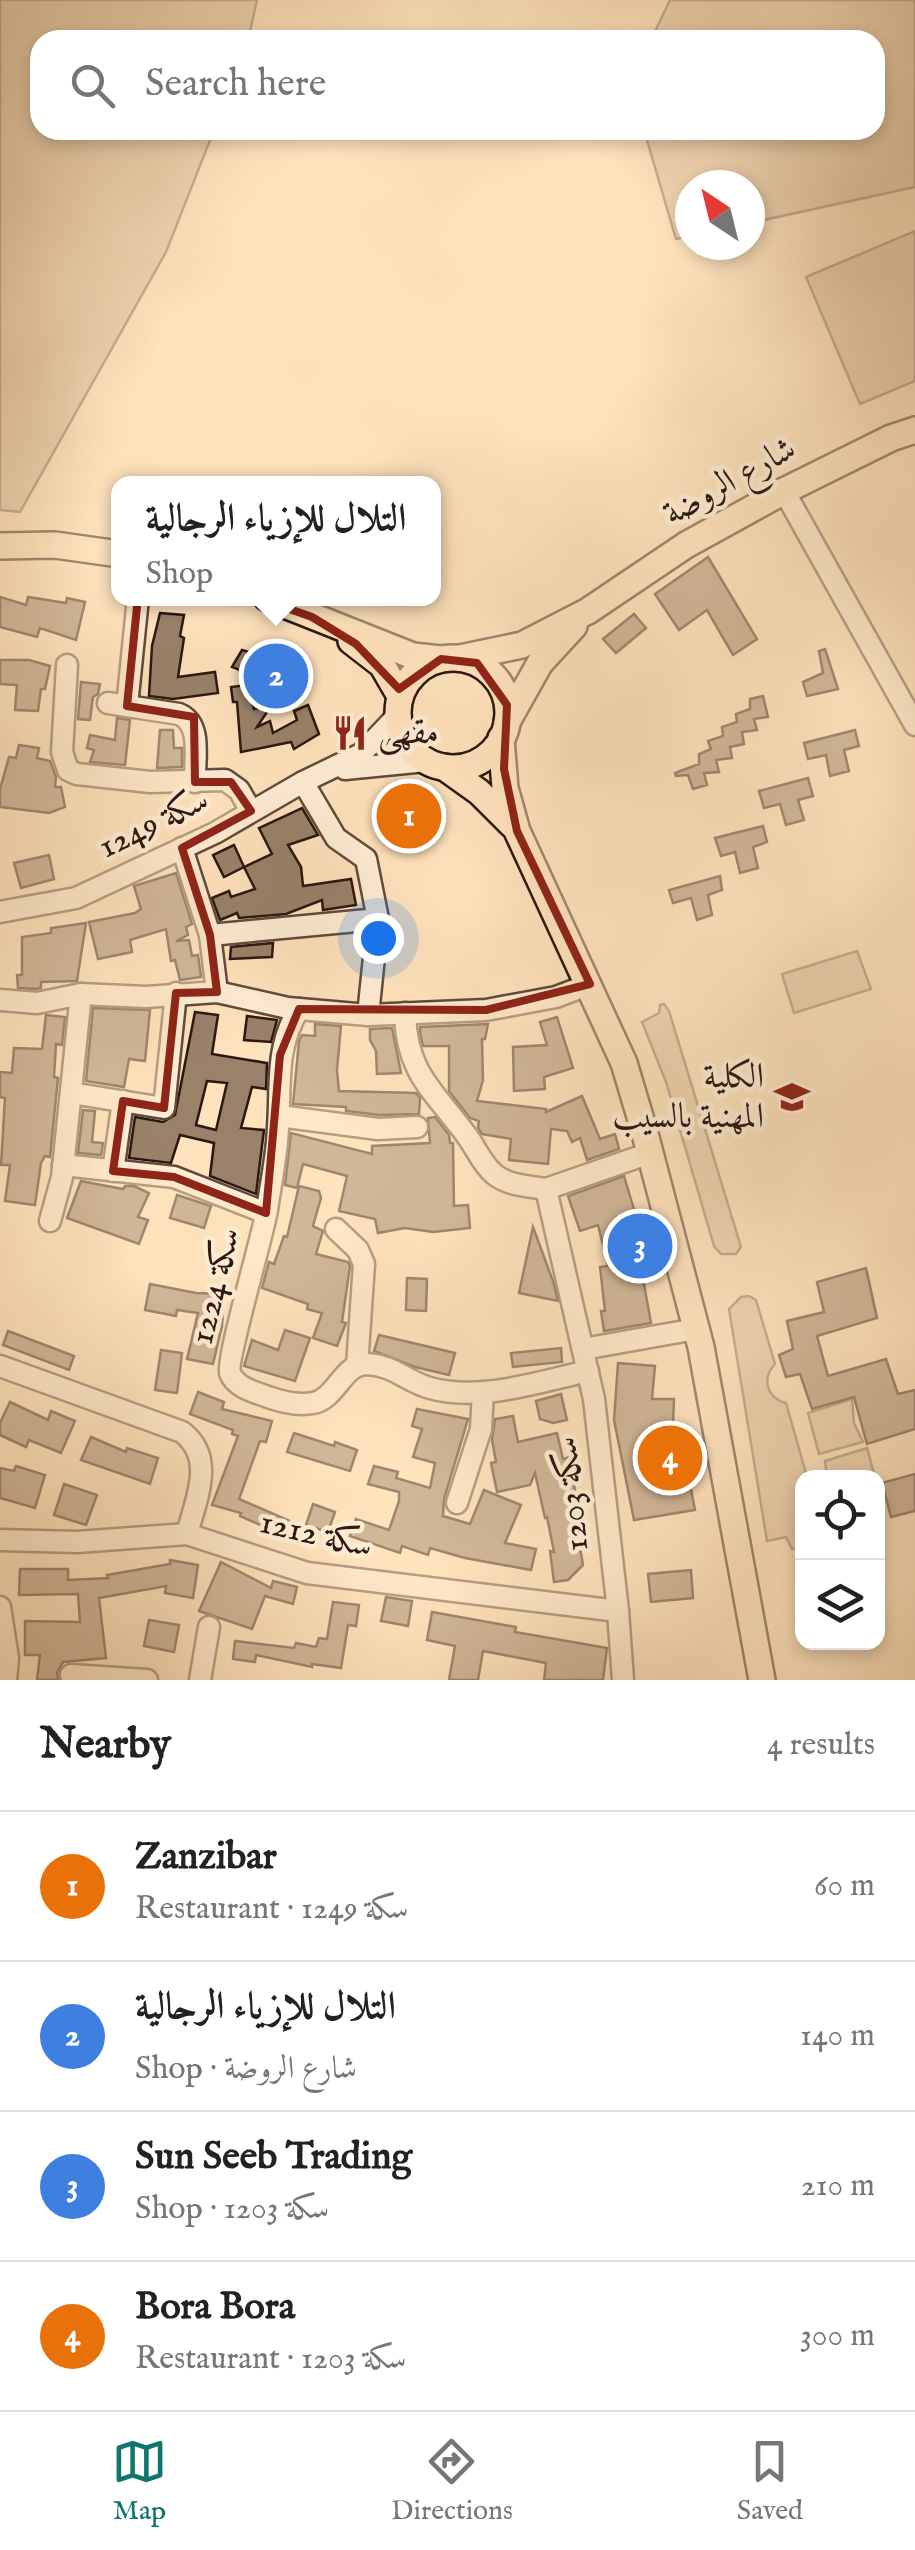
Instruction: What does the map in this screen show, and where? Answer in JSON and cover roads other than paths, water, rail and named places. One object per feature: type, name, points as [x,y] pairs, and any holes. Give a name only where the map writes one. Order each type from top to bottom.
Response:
[{"type":"main road","name":"شارع الروضة","points":[[285,606],[414,656],[450,658],[522,645],[588,612],[686,545],[784,490],[915,430]]},
{"type":"main road","points":[[0,546],[55,545],[111,553]]},
{"type":"main road","name":"شارع الروضة","points":[[504,730],[540,662],[588,612]]},
{"type":"main road","name":"شارع الروضة","points":[[312,618],[382,665],[399,705]]},
{"type":"main road","points":[[517,831],[479,792],[411,749],[402,733],[399,705],[409,679],[423,666],[450,658],[478,664],[493,674],[508,705],[504,730],[505,788],[517,831],[624,1062],[696,1329],[762,1680]]},
{"type":"main road","points":[[435,764],[461,767],[477,762],[491,752],[504,730]]},
{"type":"street","points":[[784,490],[915,725]]},
{"type":"street","points":[[136,606],[118,704],[189,719],[194,728],[194,782]]},
{"type":"street","points":[[67,666],[62,752],[68,770],[150,782],[220,779],[239,790],[250,812]]},
{"type":"street","name":"سكة 1249","points":[[0,912],[76,898],[182,848],[328,772],[375,742],[399,705]]},
{"type":"street","name":"سكة 1249","points":[[328,772],[380,763],[435,764]]},
{"type":"street","points":[[303,782],[336,838],[366,860],[378,919],[368,1014]]},
{"type":"street","points":[[182,848],[210,934],[217,992]]},
{"type":"street","points":[[210,934],[378,919]]},
{"type":"street","points":[[0,1000],[37,1003],[81,994],[146,998],[217,992],[299,1009],[405,1013],[486,1010],[556,997],[590,984]]},
{"type":"street","points":[[71,1093],[164,1108],[176,993]]},
{"type":"street","points":[[50,1220],[63,1165],[81,994]]},
{"type":"street","name":"سكة 1224","points":[[299,1009],[287,1027],[280,1055],[279,1116],[266,1213],[230,1366],[234,1379],[248,1389],[278,1400],[308,1404],[326,1399],[357,1366]]},
{"type":"street","points":[[405,1013],[406,1036],[425,1086],[453,1117],[487,1167],[509,1183],[546,1190],[650,1153]]},
{"type":"street","points":[[113,1171],[122,1102]]},
{"type":"street","points":[[279,1116],[378,1130],[417,1127]]},
{"type":"street","points":[[63,1165],[174,1177],[266,1213]]},
{"type":"street","name":"سكة 1203","points":[[546,1190],[594,1400],[623,1680]]},
{"type":"street","points":[[336,1229],[358,1250],[364,1264],[357,1366],[397,1370],[428,1388],[483,1392],[588,1371]]},
{"type":"street","points":[[583,1349],[696,1329]]},
{"type":"street","points":[[0,1366],[182,1432],[193,1441],[202,1463],[202,1476],[187,1534]]},
{"type":"street","points":[[457,1504],[481,1428],[483,1392]]},
{"type":"street","name":"سكة 1212","points":[[0,1540],[123,1540],[187,1534],[307,1573],[618,1610]]},
{"type":"street","points":[[0,1607],[8,1658],[6,1680]]},
{"type":"street","points":[[200,1680],[209,1627]]},
{"type":"street","points":[[71,1675],[147,1680]]},
{"type":"place","name":"التلال للإزياء الرجالية","points":[[276,676]]},
{"type":"place","name":"مقهى","points":[[350,733]]},
{"type":"place","name":"Zanzibar","points":[[409,816]]},
{"type":"place","name":"الكلية المهنية بالسيب","points":[[792,1097]]},
{"type":"place","name":"Sun Seeb Trading","points":[[640,1246]]},
{"type":"place","name":"Bora Bora","points":[[670,1458]]}]
